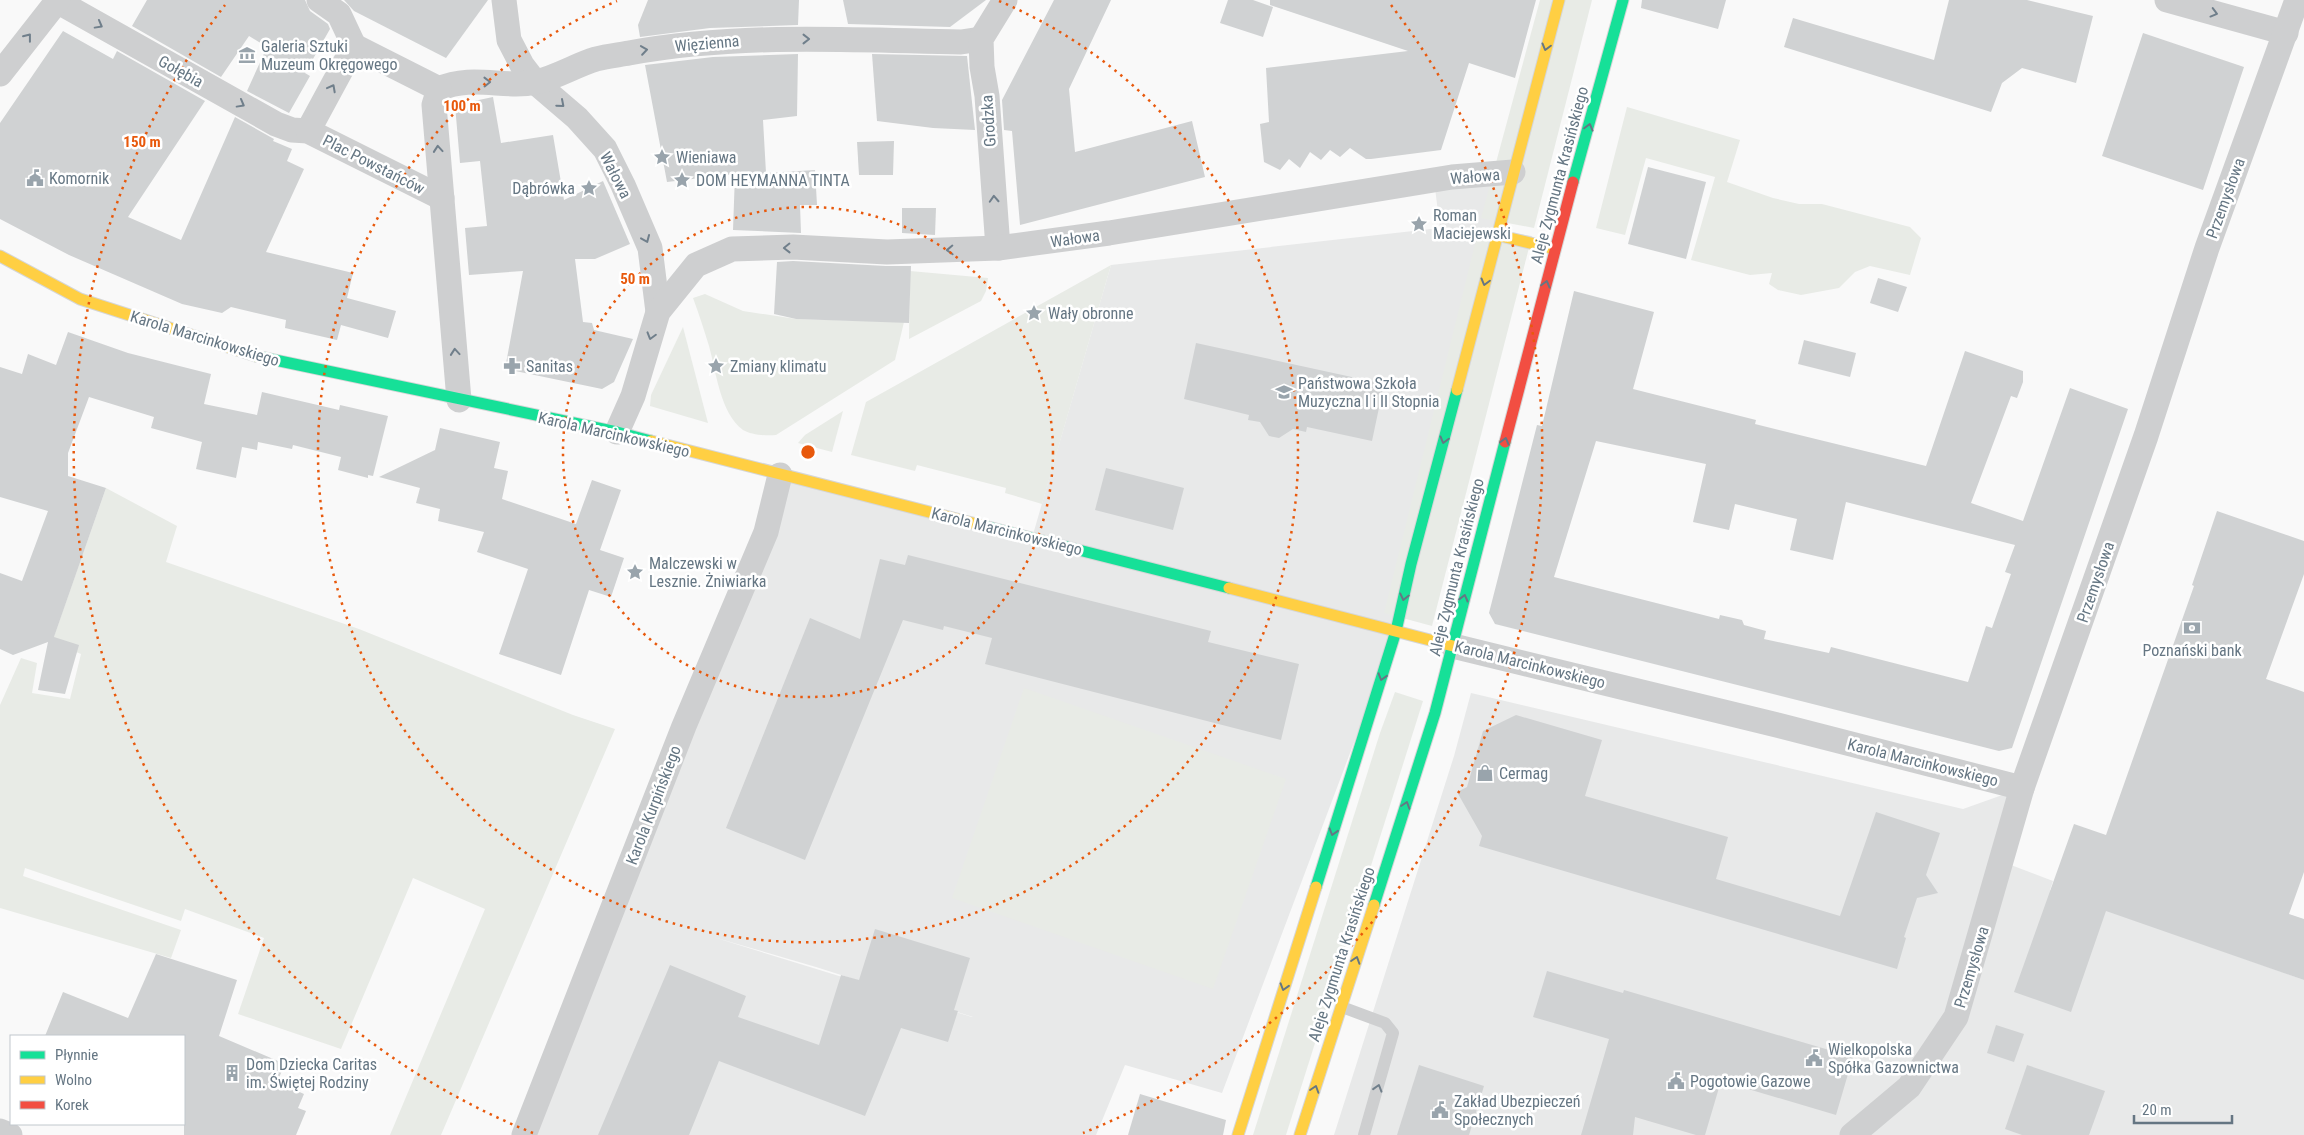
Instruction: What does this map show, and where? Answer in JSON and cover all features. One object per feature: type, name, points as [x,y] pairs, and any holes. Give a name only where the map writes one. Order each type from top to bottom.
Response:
[{"type":"street","points":[[0,74],[57,0]]},
{"type":"street","name":"Gołębia","points":[[57,0],[276,124],[292,130],[308,131]]},
{"type":"street","points":[[319,0],[339,14],[354,46],[439,89]]},
{"type":"street","name":"Wałowa","points":[[504,0],[509,40],[522,65],[535,82],[577,118],[605,149],[650,248],[658,312]]},
{"type":"street","points":[[980,39],[1005,0]]},
{"type":"street","points":[[1238,1135],[1396,631],[1411,564],[1559,0]]},
{"type":"street","name":"Aleje Zygmunta Krasińskiego","points":[[1300,1135],[1435,713],[1555,249],[1622,0]]},
{"type":"street","points":[[2167,0],[2286,33]]},
{"type":"street","name":"Przemysłowa","points":[[1852,1135],[1909,1087],[1956,1017],[2022,788],[2146,436],[2207,248],[2297,0]]},
{"type":"street","name":"Więzienna","points":[[439,89],[451,83],[491,81],[509,83],[535,82],[595,60],[681,45],[757,39],[961,42],[980,39]]},
{"type":"street","name":"Grodzka","points":[[980,39],[982,67],[988,96],[994,213],[998,248]]},
{"type":"street","name":"Plac Powstańców","points":[[354,46],[308,131],[442,198]]},
{"type":"street","name":"Plac Powstańców","points":[[439,89],[434,105],[459,400]]},
{"type":"street","name":"Wałowa","points":[[617,432],[633,396],[658,312],[696,265],[732,249],[793,248],[887,252],[998,248],[1119,231],[1452,177],[1513,172]]},
{"type":"street","points":[[1497,235],[1555,249]]},
{"type":"street","name":"Karola Marcinkowskiego","points":[[0,256],[80,299],[245,354],[617,432],[1453,646],[1778,725],[2022,788]]},
{"type":"street","name":"Karola Kurpińskiego","points":[[524,1135],[684,726],[766,532],[780,475]]},
{"type":"street","points":[[0,1131],[10,1135]]},
{"type":"lane","points":[[1342,1007],[1385,1023],[1393,1033],[1364,1135]]},
{"type":"shaded area","points":[[1540,0],[1592,0],[1534,228],[1481,218]]},
{"type":"shaded area","points":[[1627,107],[1740,140],[1727,182],[1773,198],[1799,204],[1822,204],[1910,227],[1921,238],[1910,275],[1870,266],[1855,272],[1839,288],[1801,295],[1778,290],[1769,284],[1772,273],[1750,275],[1691,260],[1715,177],[1646,158],[1625,235],[1596,228]]},
{"type":"shaded area","points":[[1513,172],[1396,631],[1222,1093],[1125,1065],[1096,1135],[524,1135],[780,475],[1032,538],[1111,265],[1440,228],[1435,188]],"holes":[[[713,937],[816,967],[973,1017]]]},
{"type":"shaded area","points":[[1479,228],[1532,236],[1432,626],[1384,613]]},
{"type":"shaded area","points":[[1111,265],[1042,504],[1005,493],[1006,488],[917,465],[915,471],[851,455],[866,402]]},
{"type":"shaded area","points":[[910,271],[988,278],[986,291],[981,301],[909,339]]},
{"type":"shaded area","points":[[705,294],[743,311],[796,319],[904,322],[895,360],[776,435],[759,435],[746,432],[735,423],[720,391],[709,346],[693,298]]},
{"type":"shaded area","points":[[683,327],[708,423],[650,406],[651,395]]},
{"type":"shaded area","points":[[843,411],[832,452],[798,443],[805,435]]},
{"type":"shaded area","points":[[106,488],[177,526],[166,562],[359,629],[573,715],[615,729],[441,1135],[390,1135],[485,909],[413,878],[341,1049],[238,1014],[264,938],[185,909],[181,921],[25,868],[23,876],[181,930],[171,958],[0,908],[0,705],[21,658],[37,663],[32,693],[70,699],[81,654],[52,642]]},
{"type":"shaded area","points":[[1024,688],[1286,779],[1213,989],[952,898]]},
{"type":"shaded area","points":[[1395,692],[1423,701],[1286,1135],[1253,1135],[1380,733]]},
{"type":"shaded area","points":[[1471,693],[1963,809],[2022,788],[2003,862],[2053,881],[2050,890],[2304,980],[2304,1135],[1334,1135],[1454,756]]},
{"type":"building","name":"Galeria Sztuki Muzeum Okręgowego","points":[[147,0],[305,0],[310,11],[328,24],[330,29],[305,73],[310,76],[289,113],[247,91],[267,47],[249,36],[221,77],[132,26]]},
{"type":"building","points":[[344,0],[488,0],[446,58],[354,11]]},
{"type":"building","points":[[648,0],[799,0],[798,25],[710,28],[640,37],[638,25]]},
{"type":"building","points":[[843,0],[986,0],[950,27],[848,24]]},
{"type":"building","points":[[1054,0],[1111,0],[1069,89],[1075,152],[1192,121],[1205,177],[1020,225],[1012,131],[1004,130],[1002,100]]},
{"type":"building","points":[[1228,0],[1253,0],[1273,7],[1263,37],[1220,23]]},
{"type":"building","points":[[1270,0],[1536,0],[1515,78],[1469,63],[1441,150],[1366,159],[1350,148],[1340,157],[1330,150],[1321,160],[1310,152],[1300,168],[1289,159],[1280,170],[1264,162],[1260,124],[1269,122],[1266,68],[1408,51],[1270,5]]},
{"type":"building","points":[[1642,0],[1726,0],[1718,29],[1641,8]]},
{"type":"building","points":[[1949,0],[2027,0],[2093,16],[2076,83],[2022,68],[2002,83],[1991,112],[1784,47],[1793,18],[1934,60]]},
{"type":"building","points":[[63,31],[113,59],[117,51],[205,101],[128,217],[181,240],[235,117],[274,139],[273,141],[292,149],[287,161],[304,169],[266,252],[353,273],[347,298],[396,311],[388,338],[341,325],[337,340],[285,328],[286,320],[231,307],[222,313],[182,304],[69,255],[0,219],[0,123]]},
{"type":"building","points":[[2143,33],[2244,67],[2203,190],[2102,156]]},
{"type":"building","points":[[798,54],[797,116],[763,120],[766,173],[815,170],[817,205],[800,205],[801,233],[733,230],[735,174],[667,182],[645,65],[713,57]]},
{"type":"building","points":[[872,54],[967,56],[975,130],[933,128],[877,121]]},
{"type":"building","points":[[493,97],[501,143],[553,135],[564,200],[603,181],[630,244],[595,259],[575,259],[583,322],[592,323],[594,330],[633,339],[614,382],[602,389],[505,369],[523,271],[469,275],[465,228],[487,226],[480,161],[460,163],[455,105]]},
{"type":"building","points":[[894,141],[893,175],[859,175],[857,142]]},
{"type":"building","points":[[1648,167],[1706,182],[1686,259],[1628,244]]},
{"type":"building","points":[[902,208],[936,208],[935,235],[902,233]]},
{"type":"building","points":[[777,262],[911,266],[909,323],[796,319],[774,314]]},
{"type":"building","points":[[1878,278],[1907,287],[1898,312],[1870,303]]},
{"type":"building","points":[[1574,291],[1654,312],[1633,389],[1756,420],[1755,424],[1926,466],[1965,351],[2023,371],[2023,382],[2017,398],[2011,396],[1971,503],[2023,521],[2070,388],[2128,409],[2012,748],[1999,751],[1495,624],[1489,613],[1537,425],[1542,426]],"holes":[[[1596,441],[1706,464],[1693,522],[1729,530],[1735,504],[1797,519],[1790,550],[1833,560],[1846,502],[2015,545],[2005,572],[2011,574],[1992,628],[1986,626],[1968,682],[1831,647],[1829,653],[1764,639],[1766,631],[1744,625],[1742,620],[1720,615],[1719,619],[1554,577]]]},
{"type":"building","points":[[68,332],[128,353],[211,374],[204,404],[257,415],[262,392],[339,410],[340,405],[388,416],[373,476],[368,475],[368,478],[338,470],[341,457],[293,445],[292,449],[258,442],[257,450],[242,447],[236,478],[196,469],[202,442],[151,428],[154,417],[89,397],[68,453],[68,476],[106,488],[54,637],[79,645],[65,694],[38,690],[48,642],[13,655],[0,649],[0,573],[22,581],[48,511],[0,497],[0,367],[22,374],[28,354],[56,365]]},
{"type":"building","points":[[1804,340],[1856,353],[1850,377],[1798,364]]},
{"type":"building","name":"Państwowa Szkoła Muzyczna I i II Stopnia","points":[[1196,343],[1384,384],[1372,441],[1307,427],[1306,432],[1293,429],[1279,438],[1269,436],[1260,422],[1248,420],[1249,415],[1184,399]]},
{"type":"building","points":[[440,428],[500,442],[494,468],[508,471],[502,499],[576,524],[592,480],[621,490],[600,550],[624,558],[611,597],[589,590],[561,675],[499,654],[528,569],[477,552],[484,532],[438,521],[440,509],[416,503],[420,488],[379,477],[435,450]]},
{"type":"building","points":[[1106,468],[1184,488],[1173,530],[1095,510]]},
{"type":"building","points":[[2217,511],[2304,541],[2304,574],[2266,679],[2304,692],[2304,872],[2289,914],[2304,919],[2304,980],[2106,911],[2071,1012],[2014,992],[2074,824],[2106,835],[2194,586],[2192,585]]},
{"type":"building","points":[[908,555],[1211,631],[1208,642],[1299,664],[1281,740],[985,664],[992,638],[944,626],[943,630],[903,620],[805,860],[726,828],[810,618],[860,639],[880,559],[905,565]]},
{"type":"building","points":[[1516,715],[1602,740],[1585,796],[1728,837],[1716,879],[1840,916],[1876,812],[1940,833],[1926,875],[1938,893],[1917,898],[1904,937],[1906,938],[1897,969],[1479,846],[1482,836],[1457,792],[1467,787],[1483,731]]},
{"type":"building","points":[[875,929],[970,958],[954,1010],[958,1011],[948,1042],[901,1028],[865,1116],[719,1061],[689,1135],[598,1135],[670,965],[746,996],[738,1017],[819,1045],[841,975],[859,980]]},
{"type":"building","points":[[156,954],[237,980],[219,1036],[285,1064],[277,1082],[304,1094],[298,1108],[306,1111],[296,1135],[184,1135],[185,1035],[45,1035],[63,992],[128,1018]]},
{"type":"building","points":[[1547,971],[1623,993],[1624,990],[1853,1057],[1836,1115],[1721,1081],[1705,1135],[1696,1135],[1635,1117],[1633,1135],[1581,1135],[1609,1039],[1533,1017]]},
{"type":"building","points":[[1996,1025],[2024,1034],[2014,1062],[1987,1053]]},
{"type":"building","name":"Zakład Ubezpieczeń Społecznych","points":[[1419,1065],[1484,1086],[1469,1135],[1397,1135]]},
{"type":"building","points":[[2027,1065],[2105,1091],[2089,1135],[2022,1135],[2005,1129]]},
{"type":"building","points":[[1140,1094],[1226,1120],[1223,1135],[1128,1135]]},
{"type":"traffic: fast","points":[[1573,182],[1623,0]]},
{"type":"traffic: fast","points":[[256,356],[617,432],[651,441]]},
{"type":"traffic: fast","points":[[1316,887],[1396,631],[1411,564],[1457,390]]},
{"type":"traffic: fast","points":[[1374,905],[1435,713],[1505,442]]},
{"type":"traffic: fast","points":[[984,526],[1229,588]]},
{"type":"traffic: slow","points":[[1457,390],[1559,0]]},
{"type":"traffic: slow","points":[[1497,235],[1555,249]]},
{"type":"traffic: slow","points":[[0,256],[80,299],[256,356]]},
{"type":"traffic: slow","points":[[651,441],[984,526]]},
{"type":"traffic: slow","points":[[1229,588],[1453,646]]},
{"type":"traffic: slow","points":[[1238,1135],[1316,887]]},
{"type":"traffic: slow","points":[[1300,1135],[1374,905]]},
{"type":"traffic: jam","points":[[1505,442],[1573,182]]},
{"type":"place","name":"Galeria Sztuki Muzeum Okręgowego","points":[[247,55]]},
{"type":"place","name":"Wieniawa","points":[[662,157]]},
{"type":"place","name":"Komornik","points":[[35,178]]},
{"type":"place","name":"DOM HEYMANNA TINTA","points":[[682,180]]},
{"type":"place","name":"Dąbrówka","points":[[589,188]]},
{"type":"place","name":"Roman Maciejewski","points":[[1419,224]]},
{"type":"place","name":"Wały obronne","points":[[1034,313]]},
{"type":"place","name":"Sanitas","points":[[512,366]]},
{"type":"place","name":"Zmiany klimatu","points":[[716,366]]},
{"type":"place","name":"Państwowa Szkoła Muzyczna I i II Stopnia","points":[[1284,392]]},
{"type":"place","name":"Malczewski w Lesznie. Żniwiarka","points":[[635,572]]},
{"type":"place","name":"Poznański bank","points":[[2192,628]]},
{"type":"place","name":"Cermag","points":[[1485,773]]},
{"type":"place","name":"Wielkopolska Spółka Gazownictwa","points":[[1814,1058]]},
{"type":"place","name":"Dom Dziecka Caritas im. Świętej Rodziny","points":[[232,1073]]},
{"type":"place","name":"Pogotowie Gazowe","points":[[1676,1081]]},
{"type":"place","name":"Zakład Ubezpieczeń Społecznych","points":[[1440,1110]]}]
